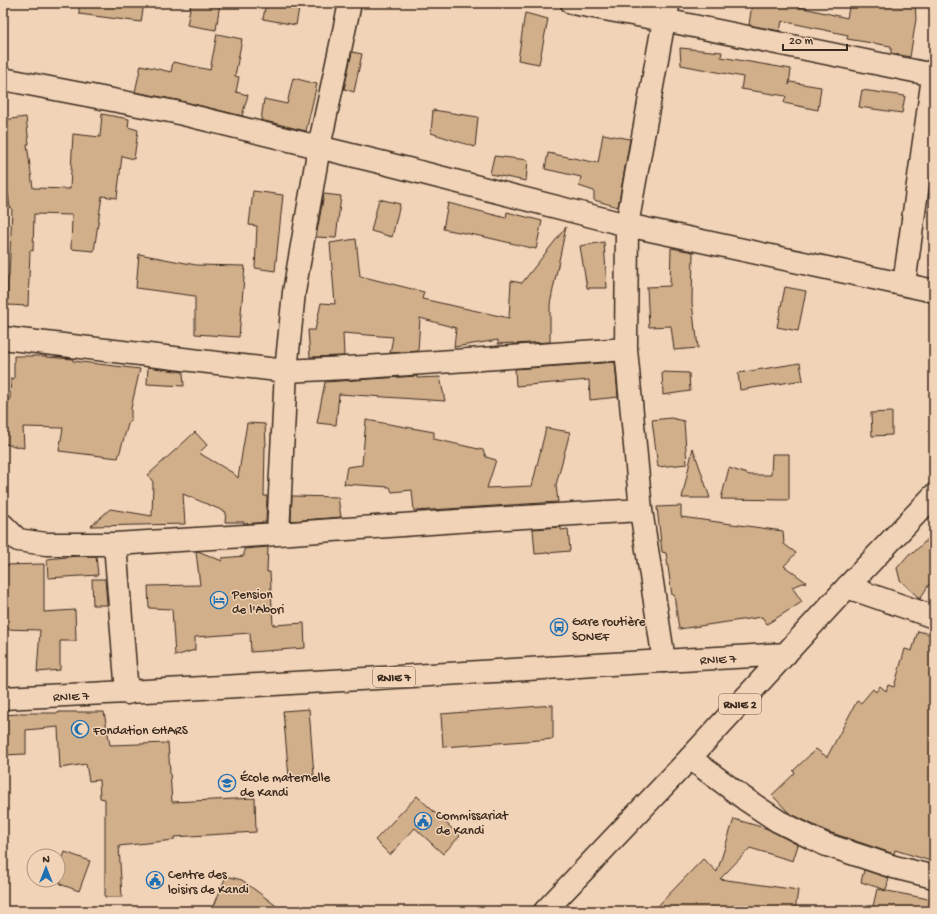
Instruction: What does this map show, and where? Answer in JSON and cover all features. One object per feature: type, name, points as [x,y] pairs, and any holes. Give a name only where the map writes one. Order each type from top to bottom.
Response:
[{"type":"street","points":[[278,534],[286,371],[294,292],[319,147],[350,3]]},
{"type":"street","points":[[572,3],[667,12],[934,75]]},
{"type":"street","points":[[664,661],[641,510],[626,348],[628,225],[667,12]]},
{"type":"street","points":[[904,284],[934,70]]},
{"type":"street","points":[[3,79],[175,112],[628,225],[934,291]]},
{"type":"street","points":[[3,338],[286,371],[365,367],[626,348]]},
{"type":"street","name":"RNIE 2","points":[[554,908],[847,587],[934,495]]},
{"type":"street","points":[[3,525],[18,540],[46,544],[115,544],[641,510]]},
{"type":"street","points":[[115,544],[127,693]]},
{"type":"street","points":[[847,587],[934,617]]},
{"type":"street","name":"RNIE 7","points":[[3,698],[127,693],[786,654]]},
{"type":"street","points":[[690,758],[745,799],[778,821],[824,844],[894,867],[934,877]]},
{"type":"building","points":[[79,3],[144,3],[141,22],[79,14]]},
{"type":"building","points":[[191,3],[220,3],[216,30],[187,25]]},
{"type":"building","points":[[266,3],[300,3],[296,25],[263,19]]},
{"type":"building","points":[[752,3],[782,3],[847,18],[850,3],[915,3],[916,19],[910,57],[891,53],[891,46],[847,39],[848,35],[782,21],[780,31],[749,25]]},
{"type":"building","points":[[525,13],[548,19],[539,64],[518,60]]},
{"type":"building","points":[[217,34],[242,39],[235,76],[239,77],[236,92],[248,95],[242,116],[177,100],[135,92],[141,65],[171,72],[173,62],[210,70]]},
{"type":"building","points":[[680,48],[722,52],[721,57],[791,69],[789,85],[790,82],[821,87],[818,110],[784,103],[786,96],[741,89],[743,77],[681,65]]},
{"type":"building","points":[[352,52],[362,54],[354,92],[344,89]]},
{"type":"building","points":[[293,78],[317,84],[306,131],[261,120],[264,99],[287,104]]},
{"type":"building","points":[[862,90],[905,96],[902,113],[859,107]]},
{"type":"building","points":[[433,110],[478,117],[475,147],[431,133]]},
{"type":"building","points":[[102,114],[129,119],[128,127],[138,130],[134,159],[122,156],[117,198],[102,196],[94,251],[71,249],[72,215],[34,214],[33,251],[30,250],[28,306],[7,305],[12,208],[10,208],[3,158],[3,120],[26,117],[29,144],[27,144],[33,188],[70,189],[73,134],[100,137]]},
{"type":"building","points":[[603,134],[630,139],[618,207],[594,200],[594,191],[579,186],[581,177],[545,169],[548,153],[598,163]]},
{"type":"building","points":[[494,156],[528,160],[526,181],[490,174]]},
{"type":"building","points":[[253,191],[283,195],[275,271],[255,268],[257,226],[249,225]]},
{"type":"building","points":[[324,194],[341,196],[336,238],[316,237]]},
{"type":"building","points":[[379,199],[400,204],[392,237],[371,231]]},
{"type":"building","points":[[448,203],[506,218],[507,212],[542,221],[536,249],[443,229]]},
{"type":"building","points":[[566,227],[550,304],[550,342],[498,344],[498,340],[454,347],[456,328],[420,318],[418,351],[390,353],[393,337],[343,333],[344,356],[310,357],[308,330],[315,330],[321,303],[335,304],[330,243],[356,239],[360,276],[424,292],[422,299],[509,318],[511,281],[522,283]]},
{"type":"building","points":[[604,242],[607,288],[587,288],[580,246]]},
{"type":"building","points":[[671,248],[693,252],[692,302],[698,348],[674,350],[671,326],[649,327],[647,287],[670,286]]},
{"type":"building","points":[[139,254],[196,265],[245,266],[239,337],[195,334],[195,296],[136,288]]},
{"type":"building","points":[[785,287],[806,291],[798,331],[777,327]]},
{"type":"building","points":[[14,356],[46,356],[73,359],[73,361],[140,369],[131,408],[131,421],[129,421],[118,458],[59,451],[63,428],[23,427],[24,448],[5,444],[4,412],[10,398],[11,378],[14,379]]},
{"type":"building","points":[[615,362],[618,397],[590,400],[589,380],[516,386],[515,369]]},
{"type":"building","points":[[800,363],[803,380],[740,390],[738,373]]},
{"type":"building","points":[[148,367],[183,372],[184,386],[147,384]]},
{"type":"building","points":[[662,372],[689,373],[690,391],[663,395]]},
{"type":"building","points":[[417,376],[417,378],[440,377],[445,401],[339,394],[336,425],[317,423],[325,382]]},
{"type":"building","points":[[892,412],[892,435],[872,436],[871,413]]},
{"type":"building","points":[[671,418],[684,421],[687,464],[658,467],[652,420]]},
{"type":"building","points":[[366,420],[434,432],[434,439],[483,450],[486,457],[496,460],[487,488],[532,486],[546,428],[570,432],[556,485],[558,502],[414,511],[412,490],[392,492],[390,487],[344,484],[347,467],[362,465]]},
{"type":"building","points":[[247,423],[265,424],[266,446],[264,496],[267,496],[266,522],[244,524],[244,522],[225,522],[226,512],[183,494],[185,524],[91,526],[110,509],[152,516],[153,482],[148,475],[195,432],[207,445],[199,453],[233,473],[238,478]]},
{"type":"building","points":[[693,448],[710,498],[682,498]]},
{"type":"building","points":[[772,454],[789,454],[789,500],[721,499],[729,468],[750,475],[771,475]]},
{"type":"building","points":[[292,496],[338,497],[341,517],[291,521]]},
{"type":"building","points":[[681,506],[681,517],[783,531],[784,544],[796,553],[784,566],[806,582],[792,587],[802,602],[767,624],[762,617],[679,629],[666,553],[662,552],[657,507]]},
{"type":"building","points":[[561,527],[561,530],[568,529],[570,551],[535,554],[533,529]]},
{"type":"building","points":[[934,533],[934,576],[920,599],[900,580],[897,568],[910,553],[912,554]]},
{"type":"building","points":[[268,547],[267,572],[270,572],[273,625],[304,623],[305,648],[251,652],[250,633],[195,637],[195,650],[175,656],[172,609],[149,608],[148,586],[200,585],[196,552],[198,551],[222,561],[222,558],[244,556],[244,549]]},
{"type":"building","points":[[96,556],[98,575],[48,578],[47,559]]},
{"type":"building","points":[[44,564],[44,612],[75,610],[76,641],[60,641],[60,670],[37,672],[40,630],[3,629],[3,565]]},
{"type":"building","points":[[92,579],[105,579],[107,605],[93,605]]},
{"type":"building","points":[[918,631],[934,635],[934,862],[895,850],[894,854],[826,831],[789,813],[772,795],[795,773],[793,771],[816,749],[827,757],[857,701],[861,703],[873,689],[876,692],[880,686],[886,691],[888,685],[894,687],[905,649],[912,651]]},
{"type":"building","points":[[553,705],[553,739],[443,747],[441,714]]},
{"type":"building","points":[[309,709],[314,775],[289,777],[283,711]]},
{"type":"building","points":[[59,712],[104,712],[110,745],[168,743],[172,802],[255,798],[256,832],[174,837],[174,840],[119,846],[122,897],[105,897],[105,799],[100,798],[99,780],[89,781],[86,764],[60,768],[58,727],[26,730],[26,754],[3,755],[3,729],[5,729],[4,715]]},
{"type":"building","points":[[417,796],[460,836],[443,854],[415,828],[390,855],[375,840]]},
{"type":"building","points":[[734,819],[768,829],[798,845],[793,861],[750,848],[720,879],[798,890],[795,911],[653,911],[703,859],[717,872]]},
{"type":"building","points":[[66,852],[90,861],[79,891],[66,886]]},
{"type":"building","points":[[864,870],[889,878],[886,890],[861,882]]},
{"type":"building","points":[[226,876],[242,880],[283,911],[212,911]]},
{"type":"building","points":[[877,889],[934,900],[934,911],[872,911]]},
{"type":"place","name":"Pension de l'Abori","points":[[219,600]]},
{"type":"place","name":"Gare routière SONEF","points":[[559,627]]},
{"type":"place","name":"Fondation GHARS","points":[[80,729]]},
{"type":"place","name":"École maternelle de Kandi","points":[[227,783]]},
{"type":"place","name":"Commissariat de Kandi","points":[[423,821]]},
{"type":"place","name":"Centre des loisirs de Kandi","points":[[155,880]]}]
